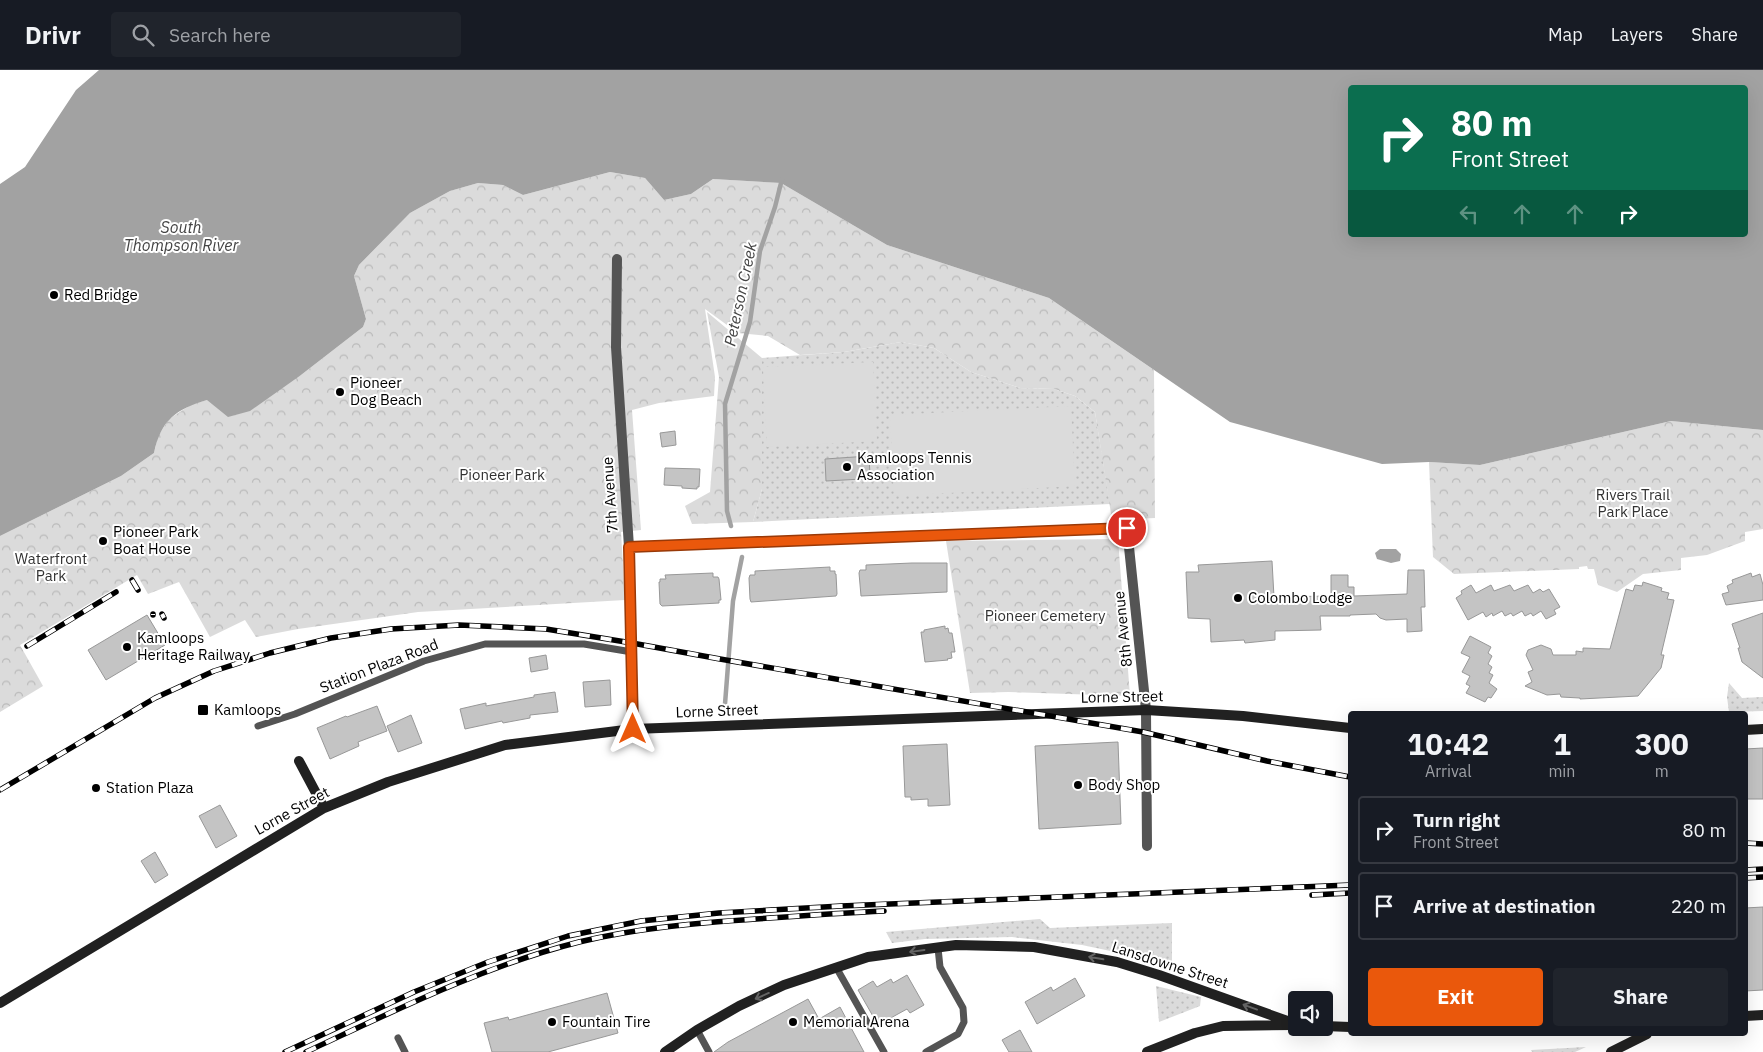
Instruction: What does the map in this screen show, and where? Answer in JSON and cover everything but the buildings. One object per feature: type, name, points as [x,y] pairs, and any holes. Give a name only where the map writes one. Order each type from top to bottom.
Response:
[{"type":"street","name":"7th Avenue","points":[[617,259],[616,347],[629,547],[633,729]]},
{"type":"street","name":"8th Avenue","points":[[629,547],[1127,528],[1146,710],[1147,846]]},
{"type":"street","name":"Lorne Street","points":[[0,1002],[324,808],[388,782],[505,745],[633,729],[1146,710],[1243,716],[1348,728]]},
{"type":"street","points":[[1748,730],[1763,729]]},
{"type":"street","points":[[299,761],[324,808]]},
{"type":"street","name":"Lansdowne Street","points":[[665,1052],[697,1030],[739,1006],[784,985],[868,957],[956,946],[1034,947],[1117,962],[1288,1021]]},
{"type":"street","points":[[1748,1016],[1763,1015]]},
{"type":"street","points":[[1147,1052],[1160,1049],[1195,1033],[1223,1026],[1288,1024]]},
{"type":"street","points":[[1333,1026],[1348,1027]]},
{"type":"street","points":[[1611,1052],[1643,1036]]},
{"type":"lane","name":"Station Plaza Road","points":[[258,726],[295,714],[424,661],[485,644],[584,644],[632,652]]},
{"type":"lane","points":[[926,1052],[958,1034],[964,1022],[963,1008],[940,968],[938,948]]},
{"type":"lane","points":[[836,967],[884,1052]]},
{"type":"lane","points":[[697,1030],[710,1052]]},
{"type":"lane","points":[[398,1038],[406,1052]]},
{"type":"green space","name":"Pioneer Park","points":[[610,172],[645,178],[664,200],[691,194],[713,179],[781,183],[887,245],[1049,298],[1154,370],[1155,518],[1112,520],[1095,412],[1075,396],[1054,389],[1020,388],[971,372],[934,348],[901,342],[844,352],[800,355],[768,336],[738,333],[705,309],[715,377],[714,396],[659,403],[632,410],[641,530],[621,532],[625,600],[418,612],[298,629],[256,637],[245,620],[210,637],[179,582],[148,594],[137,575],[20,645],[43,686],[0,712],[0,536],[121,476],[154,453],[158,436],[169,419],[192,404],[301,375],[363,327],[366,319],[354,276],[359,265],[410,213],[450,191],[478,183],[503,185],[523,195]]},
{"type":"green space","points":[[707,312],[762,358],[762,489],[753,522],[692,524],[685,506],[710,492],[719,377]]},
{"type":"green space","points":[[901,342],[934,348],[971,372],[1020,388],[1054,389],[1075,396],[1095,412],[1110,504],[753,522],[762,489],[762,358],[844,352]]},
{"type":"green space","points":[[873,362],[877,441],[767,447],[763,367]]},
{"type":"green space","points":[[1071,406],[1075,486],[894,496],[890,415]]},
{"type":"green space","name":"Rivers Trail Park Place","points":[[1671,421],[1763,430],[1763,529],[1745,532],[1745,541],[1707,555],[1681,558],[1681,570],[1643,574],[1617,592],[1598,585],[1594,569],[1588,569],[1587,566],[1579,567],[1579,569],[1454,574],[1433,557],[1429,462],[1480,465]]},
{"type":"green space","name":"Pioneer Cemetery","points":[[1118,539],[1130,696],[1008,692],[970,693],[946,541]]},
{"type":"green space","points":[[1729,683],[1742,698],[1763,697],[1763,711],[1729,711],[1727,697]]},
{"type":"green space","points":[[1040,919],[1050,928],[1172,923],[1172,964],[1082,945],[1012,937],[925,939],[892,943],[886,932]]},
{"type":"green space","points":[[1156,986],[1201,997],[1200,1006],[1159,1022]]},
{"type":"green space","points":[[1586,1047],[1575,1052],[1532,1052],[1531,1050]]},
{"type":"water","name":"South Thompson River","points":[[99,70],[1763,70],[1763,430],[1671,421],[1480,465],[1429,462],[1382,464],[1230,422],[1049,298],[887,245],[781,183],[713,179],[691,194],[664,200],[645,178],[610,172],[523,195],[503,185],[478,183],[450,191],[410,213],[359,265],[354,276],[366,319],[363,327],[301,375],[250,411],[228,417],[207,400],[178,412],[161,432],[154,453],[121,476],[0,536],[0,184],[25,167],[76,90]]},
{"type":"water","points":[[1380,549],[1396,549],[1401,554],[1400,561],[1391,563],[1377,559],[1375,553]]},
{"type":"waterway","name":"Peterson Creek","points":[[731,526],[727,511],[725,404],[750,322],[760,251],[782,179]]},
{"type":"waterway","name":"Peterson Creek","points":[[725,704],[733,601],[742,557]]},
{"type":"railway","points":[[132,580],[138,590]]},
{"type":"railway","points":[[27,646],[116,592]]},
{"type":"railway","points":[[162,614],[164,618]]},
{"type":"railway","points":[[0,790],[155,698],[214,671],[270,653],[331,638],[391,629],[459,625],[546,629],[632,643],[1143,732],[1267,761],[1348,777]]},
{"type":"railway","points":[[1748,843],[1763,844]]},
{"type":"railway","points":[[1748,870],[1763,869]]},
{"type":"railway","points":[[1748,878],[1763,877]]},
{"type":"railway","points":[[285,1052],[414,992],[488,962],[568,936],[641,921],[719,913],[841,906],[1348,885]]},
{"type":"railway","points":[[1312,895],[1348,893]]},
{"type":"railway","points":[[306,1052],[474,977],[544,952],[579,942],[623,933],[689,924],[884,911]]},
{"type":"place","name":"Red Bridge","points":[[54,295]]},
{"type":"place","name":"Pioneer Dog Beach","points":[[340,392]]},
{"type":"place","name":"Kamloops Tennis Association","points":[[847,467]]},
{"type":"place","name":"Pioneer Park Boat House","points":[[103,541]]},
{"type":"place","name":"Colombo Lodge","points":[[1238,598]]},
{"type":"place","name":"Kamloops Heritage Railway","points":[[127,647]]},
{"type":"place","name":"Kamloops","points":[[203,710]]},
{"type":"place","name":"Body Shop","points":[[1078,785]]},
{"type":"place","name":"Station Plaza","points":[[96,788]]},
{"type":"place","name":"Fountain Tire","points":[[552,1022]]},
{"type":"place","name":"Memorial Arena","points":[[793,1022]]},
{"type":"route","points":[[633,729],[629,547],[1127,528]]},
{"type":"park label","name":"Waterfront Park","points":[[51,568]]}]
